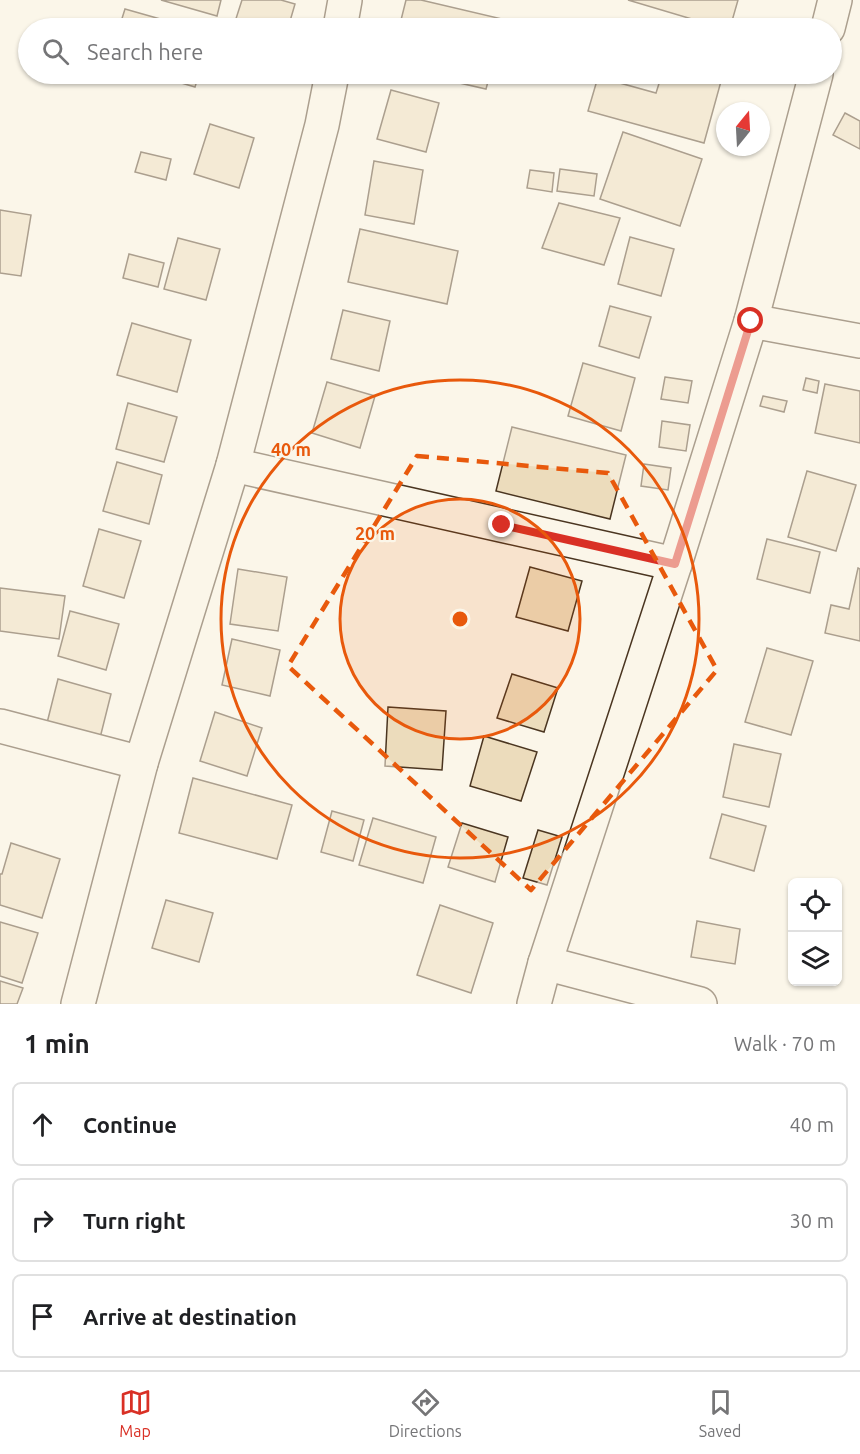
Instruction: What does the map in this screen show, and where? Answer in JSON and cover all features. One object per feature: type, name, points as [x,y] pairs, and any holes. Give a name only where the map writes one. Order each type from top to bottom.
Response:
[{"type":"street","points":[[342,18],[345,0]]},
{"type":"street","points":[[830,18],[835,0]]},
{"type":"street","points":[[78,1004],[141,763],[233,465],[322,125],[330,84]]},
{"type":"street","points":[[534,1004],[545,963],[675,564],[751,321],[813,84]]},
{"type":"street","points":[[751,321],[860,341]]},
{"type":"street","points":[[233,465],[675,564]]},
{"type":"street","points":[[0,726],[141,763]]},
{"type":"street","points":[[545,963],[700,1004]]},
{"type":"highlighted area","points":[[417,456],[608,473],[717,670],[531,890],[288,666]]},
{"type":"building","points":[[161,0],[221,0],[217,16]]},
{"type":"building","points":[[242,0],[281,0],[295,4],[291,18],[236,18]]},
{"type":"building","points":[[406,0],[421,0],[498,18],[402,18]]},
{"type":"building","points":[[628,0],[738,0],[733,18],[688,18]]},
{"type":"building","points":[[125,9],[157,18],[122,18]]},
{"type":"building","points":[[464,84],[487,84],[486,89]]},
{"type":"building","points":[[596,84],[623,84],[656,93],[659,84],[720,84],[704,143],[588,111]]},
{"type":"building","points":[[391,90],[439,103],[426,152],[377,139]]},
{"type":"building","points":[[845,113],[860,121],[860,149],[833,135]]},
{"type":"building","points":[[210,124],[254,138],[239,188],[194,174]]},
{"type":"building","points":[[623,132],[702,159],[680,226],[600,199]]},
{"type":"building","points":[[141,152],[171,159],[166,180],[135,172]]},
{"type":"building","points":[[374,161],[423,170],[414,224],[365,215]]},
{"type":"building","points":[[560,169],[597,174],[594,196],[557,191]]},
{"type":"building","points":[[530,170],[554,173],[552,192],[527,188]]},
{"type":"building","points":[[559,203],[620,218],[604,265],[542,248]]},
{"type":"building","points":[[0,210],[31,215],[21,276],[0,273]]},
{"type":"building","points":[[360,229],[458,251],[447,304],[348,282]]},
{"type":"building","points":[[630,237],[674,249],[661,296],[618,284]]},
{"type":"building","points":[[178,238],[220,249],[206,300],[164,289]]},
{"type":"building","points":[[129,254],[164,263],[158,287],[123,278]]},
{"type":"building","points":[[610,306],[651,317],[639,358],[599,346]]},
{"type":"building","points":[[343,310],[390,321],[379,371],[331,359]]},
{"type":"building","points":[[132,323],[191,340],[177,392],[117,375]]},
{"type":"building","points":[[583,363],[635,378],[621,431],[568,416]]},
{"type":"building","points":[[665,377],[692,381],[688,403],[661,399]]},
{"type":"building","points":[[806,378],[819,381],[817,393],[803,390]]},
{"type":"building","points":[[327,382],[375,396],[360,448],[312,433]]},
{"type":"building","points":[[825,384],[860,391],[860,443],[815,433]]},
{"type":"building","points":[[763,396],[787,401],[784,412],[760,406]]},
{"type":"building","points":[[128,403],[177,417],[164,462],[116,449]]},
{"type":"building","points":[[662,421],[690,425],[686,451],[659,447]]},
{"type":"building","points":[[512,427],[626,455],[610,519],[496,491]]},
{"type":"building","points":[[117,462],[162,475],[149,524],[103,511]]},
{"type":"building","points":[[644,464],[671,468],[668,490],[641,486]]},
{"type":"building","points":[[807,471],[856,485],[836,551],[788,537]]},
{"type":"building","points":[[99,529],[141,541],[124,598],[83,586]]},
{"type":"building","points":[[767,539],[820,552],[810,593],[757,579]]},
{"type":"building","points":[[530,567],[582,581],[568,631],[516,617]]},
{"type":"building","points":[[858,568],[860,569],[860,641],[825,633],[831,605],[849,609]]},
{"type":"building","points":[[238,569],[287,577],[278,631],[230,624]]},
{"type":"building","points":[[0,588],[65,596],[59,639],[0,631]]},
{"type":"building","points":[[70,611],[119,624],[106,670],[58,656]]},
{"type":"building","points":[[232,639],[280,650],[270,696],[222,685]]},
{"type":"building","points":[[767,648],[813,661],[791,735],[745,722]]},
{"type":"building","points":[[512,674],[558,688],[544,732],[497,718]]},
{"type":"building","points":[[58,679],[111,694],[99,742],[46,727]]},
{"type":"building","points":[[388,707],[446,711],[442,770],[385,766]]},
{"type":"building","points":[[215,712],[262,728],[247,776],[200,761]]},
{"type":"building","points":[[484,736],[537,752],[521,801],[470,786]]},
{"type":"building","points":[[734,744],[781,754],[769,807],[723,797]]},
{"type":"building","points":[[193,778],[292,805],[277,859],[179,833]]},
{"type":"building","points":[[332,811],[364,820],[353,861],[321,852]]},
{"type":"building","points":[[722,814],[766,826],[754,871],[710,858]]},
{"type":"building","points":[[373,818],[436,837],[423,883],[359,865]]},
{"type":"building","points":[[462,823],[508,837],[495,882],[448,867]]},
{"type":"building","points":[[538,830],[562,837],[547,885],[523,878]]},
{"type":"building","points":[[11,843],[60,859],[42,918],[0,905],[0,874],[2,874]]},
{"type":"building","points":[[166,900],[213,913],[199,962],[152,948]]},
{"type":"building","points":[[440,905],[493,923],[471,993],[417,975]]},
{"type":"building","points":[[697,921],[740,929],[735,964],[691,957]]},
{"type":"building","points":[[0,922],[38,933],[22,983],[0,976]]},
{"type":"building","points":[[0,981],[23,988],[17,1004],[0,1004]]},
{"type":"route","points":[[502,525],[675,564],[751,321]]}]
